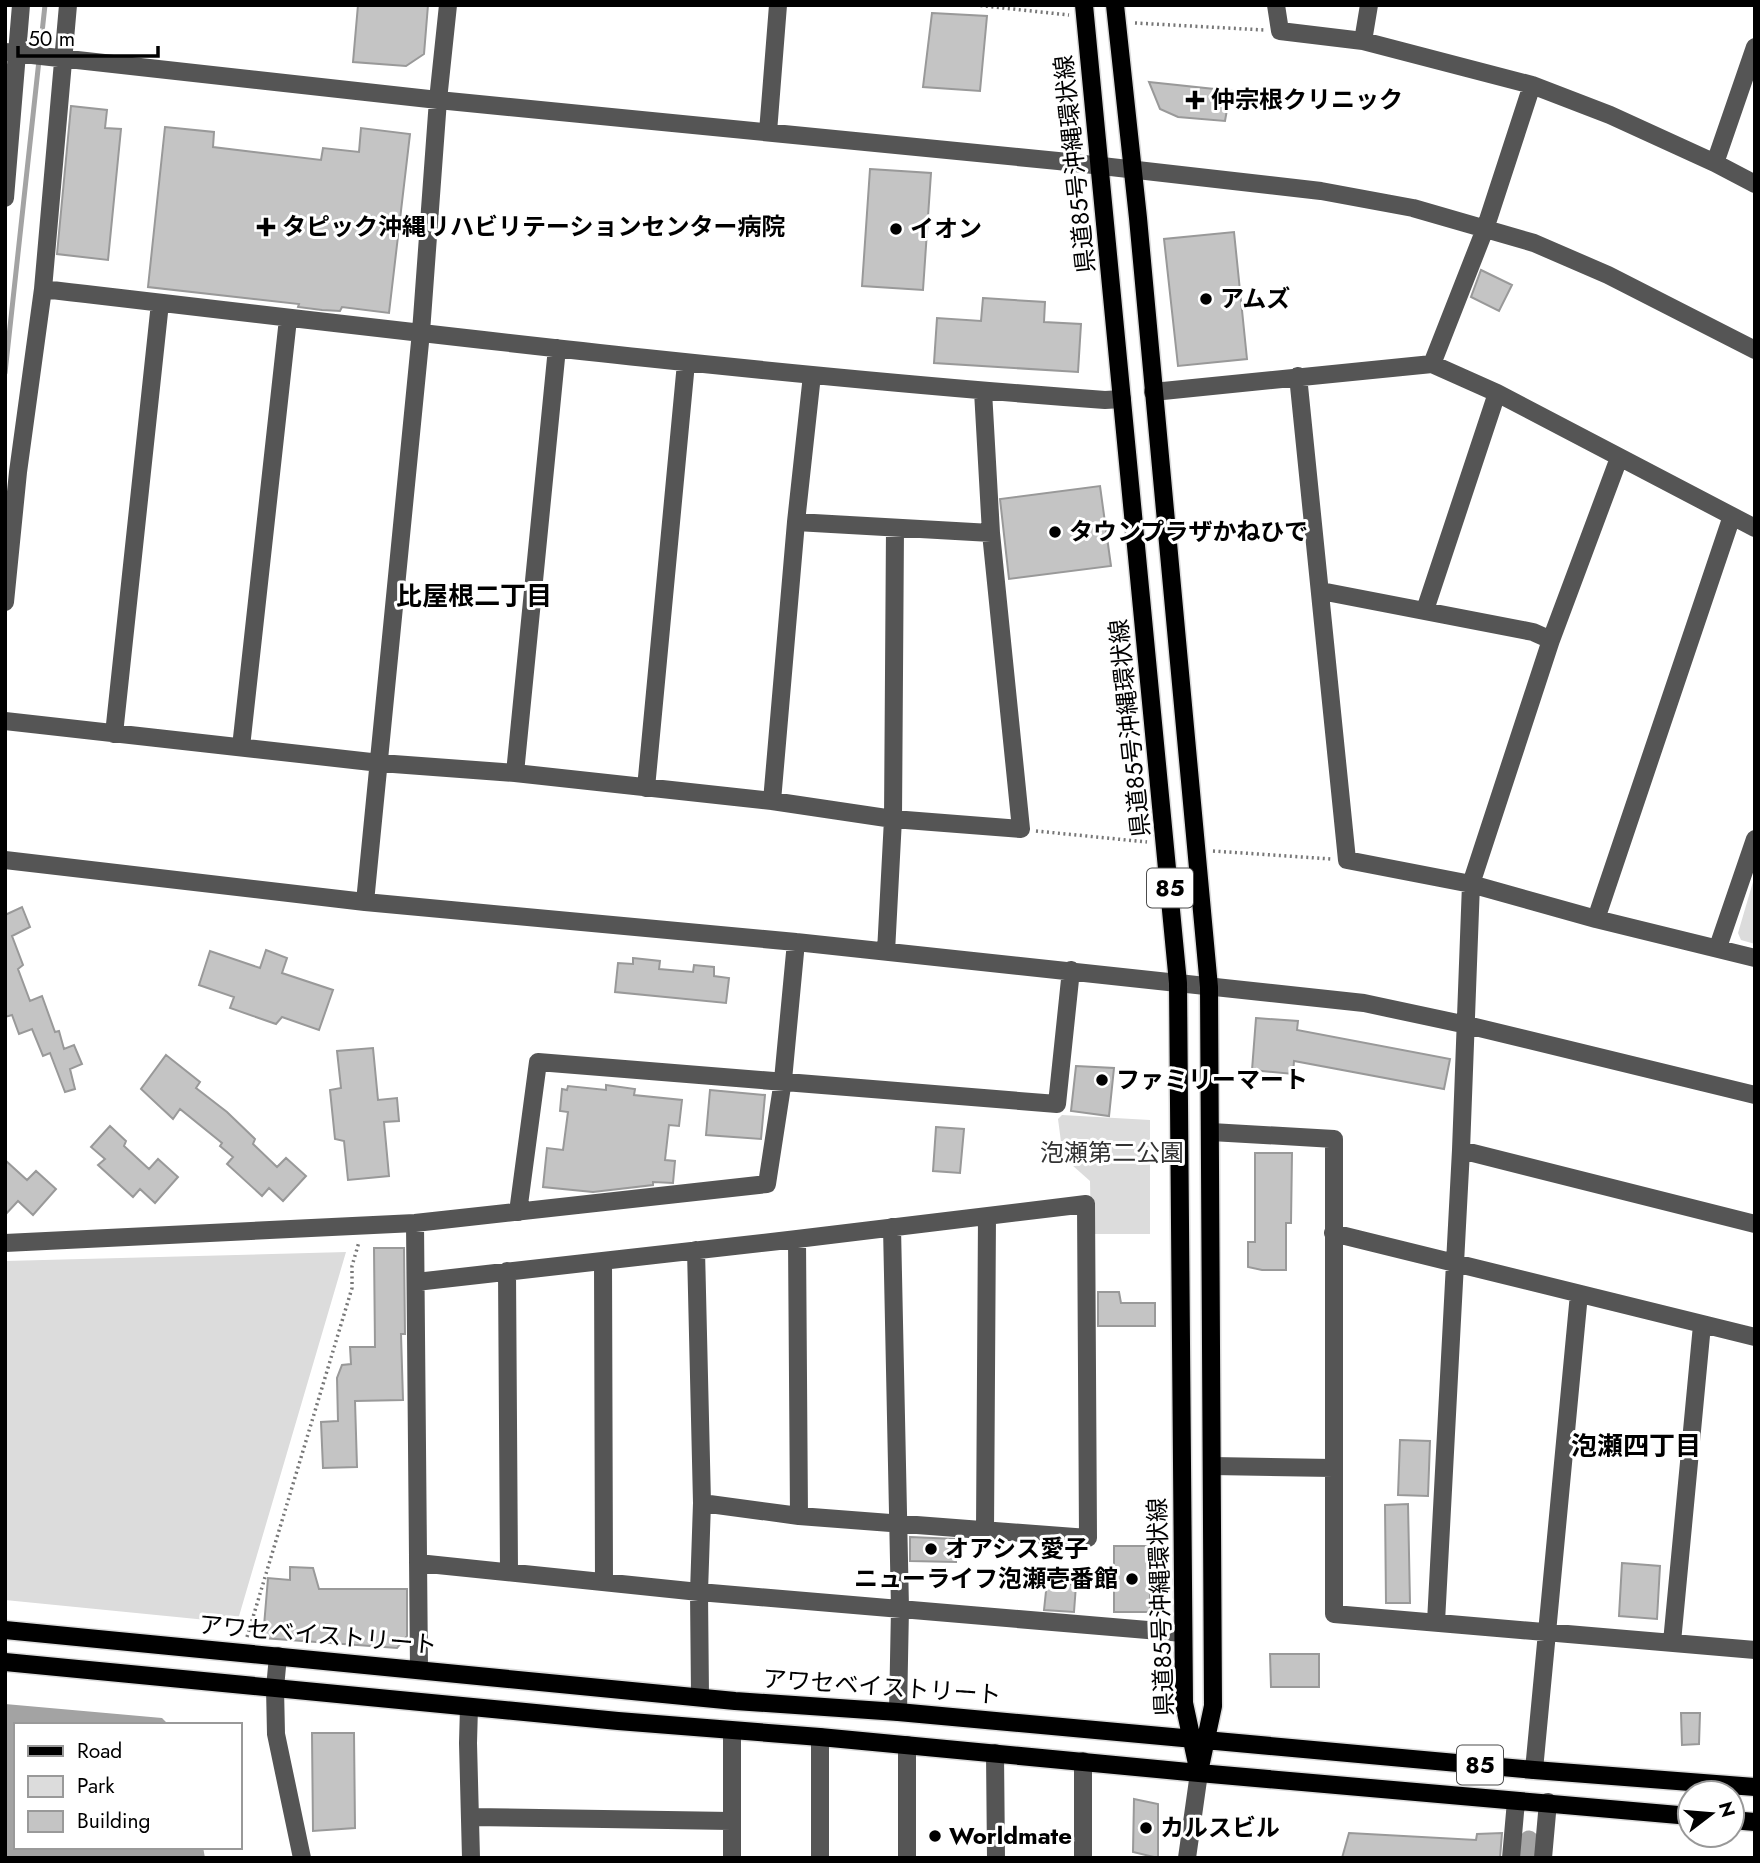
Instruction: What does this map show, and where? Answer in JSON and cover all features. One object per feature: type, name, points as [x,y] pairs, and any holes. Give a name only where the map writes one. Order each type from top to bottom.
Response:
[{"type":"main road","name":"県道85号沖縄環状線","points":[[1084,11],[1178,983],[1184,1703],[1198,1739],[1199,1773]]},
{"type":"main road","name":"県道85号沖縄環状線","points":[[1116,14],[1209,987],[1213,1706],[1198,1739]]},
{"type":"main road","name":"アワセベイストリート","points":[[5,1630],[699,1696],[1755,1787]]},
{"type":"main road","points":[[5,1662],[1199,1773]]},
{"type":"main road","name":"85","points":[[1199,1773],[1676,1815]]},
{"type":"street","points":[[5,198],[21,5]]},
{"type":"street","points":[[5,602],[12,471],[43,289],[59,57],[68,5]]},
{"type":"street","points":[[365,902],[421,332],[438,100],[448,5]]},
{"type":"street","points":[[768,132],[778,5]]},
{"type":"street","points":[[1276,5],[1280,31],[1363,41],[1532,85],[1610,115],[1755,184]]},
{"type":"street","points":[[1363,41],[1369,5]]},
{"type":"street","points":[[1715,163],[1755,47]]},
{"type":"street","points":[[15,53],[438,100],[1100,166],[1321,191],[1413,208],[1534,243],[1608,275],[1755,350]]},
{"type":"street","points":[[1432,364],[1485,229],[1532,85]]},
{"type":"street","points":[[43,289],[686,363],[983,391],[1122,399]]},
{"type":"street","points":[[114,734],[160,303]]},
{"type":"street","points":[[241,747],[288,319]]},
{"type":"street","points":[[515,773],[557,348]]},
{"type":"street","points":[[646,788],[686,363]]},
{"type":"street","points":[[1153,392],[1432,364],[1497,393],[1755,528]]},
{"type":"street","points":[[772,802],[796,522],[812,375]]},
{"type":"street","points":[[1298,376],[1347,860],[1471,884],[1755,958]]},
{"type":"street","points":[[5,721],[380,763],[515,773],[772,802],[893,819],[1021,829],[991,533],[983,391]]},
{"type":"street","points":[[1425,610],[1497,393]]},
{"type":"street","points":[[1436,1622],[1461,1150],[1471,884],[1551,640],[1619,458]]},
{"type":"street","points":[[1597,919],[1732,516]]},
{"type":"street","points":[[796,522],[991,533]]},
{"type":"street","points":[[886,952],[893,819],[895,528]]},
{"type":"street","points":[[1321,592],[1533,632],[1551,640]]},
{"type":"street","points":[[1718,947],[1755,839]]},
{"type":"street","points":[[5,860],[365,902],[796,942],[1364,1003],[1755,1095]]},
{"type":"street","points":[[5,1243],[415,1223],[767,1184],[783,1080],[796,942]]},
{"type":"street","points":[[517,1212],[538,1062],[1057,1104],[1071,970]]},
{"type":"street","points":[[1211,1132],[1334,1139],[1334,1614],[1755,1650]]},
{"type":"street","points":[[1461,1150],[1755,1224]]},
{"type":"street","points":[[416,1282],[1086,1203],[1088,1538],[898,1525],[702,1503]]},
{"type":"street","points":[[985,1531],[987,1216]]},
{"type":"street","points":[[415,1223],[418,1669]]},
{"type":"street","points":[[892,1227],[900,1608],[898,1712]]},
{"type":"street","points":[[1333,1233],[1755,1337]]},
{"type":"street","points":[[797,1239],[800,1516]]},
{"type":"street","points":[[696,1250],[702,1503],[699,1696]]},
{"type":"street","points":[[603,1261],[604,1582]]},
{"type":"street","points":[[507,1272],[509,1572]]},
{"type":"street","points":[[1534,1770],[1579,1294]]},
{"type":"street","points":[[1672,1642],[1702,1325]]},
{"type":"street","points":[[1212,1466],[1333,1468]]},
{"type":"street","points":[[418,1563],[699,1592],[1183,1633]]},
{"type":"street","points":[[278,1656],[275,1688],[276,1734],[302,1858]]},
{"type":"street","points":[[470,1707],[471,1858]]},
{"type":"street","points":[[732,1731],[732,1858]]},
{"type":"street","points":[[820,1737],[820,1858]]},
{"type":"street","points":[[907,1745],[907,1858]]},
{"type":"street","points":[[995,1753],[996,1858]]},
{"type":"street","points":[[1083,1761],[1083,1858]]},
{"type":"street","points":[[1187,1858],[1199,1773]]},
{"type":"street","points":[[1511,1858],[1516,1801]]},
{"type":"street","points":[[1543,1858],[1548,1802]]},
{"type":"street","points":[[470,1817],[731,1821]]},
{"type":"path","points":[[975,5],[1084,11]]},
{"type":"path","points":[[1116,14],[1280,31]]},
{"type":"path","points":[[1021,829],[1166,844]]},
{"type":"path","points":[[1197,850],[1347,860]]},
{"type":"path","points":[[247,1637],[352,1288],[352,1266],[364,1225]]},
{"type":"green space","points":[[1755,875],[1755,944],[1741,940],[1738,933]]},
{"type":"green space","name":"泡瀬第二公園","points":[[1062,1115],[1150,1120],[1150,1234],[1091,1234],[1090,1181],[1063,1157],[1058,1119]]},
{"type":"green space","points":[[346,1252],[237,1623],[5,1600],[5,1261]]},
{"type":"shaded area","points":[[5,1704],[162,1718],[167,1723],[14,1723],[14,1849],[203,1849],[205,1858],[5,1858]]},
{"type":"building","points":[[358,5],[428,5],[424,54],[406,66],[353,62]]},
{"type":"building","points":[[932,13],[987,16],[980,91],[923,87]]},
{"type":"building","points":[[1149,82],[1261,94],[1260,106],[1228,104],[1225,121],[1178,117],[1160,109]]},
{"type":"building","points":[[71,106],[107,110],[105,128],[121,129],[108,260],[57,254]]},
{"type":"building","points":[[165,127],[214,132],[213,147],[321,160],[323,148],[359,152],[361,128],[410,134],[389,313],[342,307],[340,311],[322,310],[298,307],[299,304],[148,287]]},
{"type":"building","name":"イオン","points":[[870,169],[931,173],[923,290],[862,286]]},
{"type":"building","name":"アムズ","points":[[1234,232],[1247,359],[1178,366],[1164,239]]},
{"type":"building","points":[[1481,270],[1512,285],[1499,311],[1471,297]]},
{"type":"building","points":[[983,298],[1045,302],[1044,322],[1081,324],[1078,372],[934,363],[937,318],[981,321]]},
{"type":"building","name":"タウンプラザかねひで","points":[[1100,486],[1111,566],[1009,579],[1000,499]]},
{"type":"building","points":[[22,907],[30,927],[12,936],[23,965],[18,969],[30,1001],[42,996],[55,1032],[59,1031],[64,1049],[74,1045],[82,1064],[70,1069],[75,1089],[65,1092],[50,1053],[43,1056],[32,1029],[19,1034],[12,1015],[5,1017],[5,915]]},
{"type":"building","points":[[266,950],[287,958],[282,973],[333,990],[319,1030],[282,1017],[276,1024],[230,1008],[234,997],[199,985],[210,951],[260,968]]},
{"type":"building","points":[[633,958],[660,961],[659,969],[693,972],[694,965],[714,967],[714,976],[729,978],[726,1003],[615,992],[618,963],[633,964]]},
{"type":"building","points":[[1256,1018],[1298,1021],[1297,1030],[1450,1059],[1444,1089],[1294,1061],[1293,1074],[1252,1070]]},
{"type":"building","points":[[373,1048],[378,1100],[397,1098],[399,1121],[384,1122],[389,1176],[348,1180],[344,1141],[335,1139],[330,1090],[341,1088],[337,1051]]},
{"type":"building","points":[[166,1055],[200,1082],[196,1088],[227,1112],[255,1139],[253,1144],[277,1167],[286,1158],[306,1176],[283,1201],[269,1188],[262,1196],[227,1164],[233,1157],[220,1146],[222,1143],[180,1109],[173,1119],[141,1089]]},
{"type":"building","points":[[1076,1066],[1114,1068],[1109,1116],[1071,1111]]},
{"type":"building","points":[[606,1085],[635,1089],[634,1095],[682,1100],[679,1126],[669,1125],[665,1160],[675,1161],[673,1183],[653,1182],[653,1185],[593,1192],[543,1187],[547,1148],[563,1150],[568,1112],[560,1111],[562,1089],[567,1090],[568,1086],[606,1090]]},
{"type":"building","points":[[710,1090],[765,1095],[761,1139],[706,1135]]},
{"type":"building","points":[[110,1126],[126,1141],[124,1146],[149,1169],[158,1159],[178,1177],[155,1203],[140,1189],[133,1197],[98,1165],[105,1159],[91,1147]]},
{"type":"building","points":[[936,1127],[964,1129],[960,1173],[933,1171]]},
{"type":"building","points":[[1255,1153],[1292,1153],[1291,1223],[1286,1223],[1286,1270],[1248,1267],[1248,1242],[1255,1242]]},
{"type":"building","points":[[5,1160],[27,1180],[36,1171],[56,1189],[33,1215],[18,1201],[5,1215]]},
{"type":"building","points":[[374,1248],[404,1248],[405,1334],[401,1334],[403,1400],[355,1401],[357,1467],[323,1468],[321,1422],[338,1421],[337,1378],[342,1365],[351,1364],[350,1347],[375,1347]]},
{"type":"building","points":[[1098,1292],[1119,1292],[1121,1303],[1155,1303],[1155,1326],[1098,1326]]},
{"type":"building","points":[[1400,1440],[1430,1441],[1428,1496],[1398,1495]]},
{"type":"building","points":[[1408,1504],[1410,1603],[1386,1603],[1385,1505]]},
{"type":"building","name":"オアシス愛子","points":[[910,1537],[956,1539],[956,1562],[910,1561]]},
{"type":"building","name":"ニューライフ泡瀬壱番館","points":[[1114,1546],[1150,1546],[1150,1612],[1114,1612]]},
{"type":"building","points":[[1622,1563],[1660,1566],[1657,1619],[1619,1616]]},
{"type":"building","points":[[290,1567],[313,1568],[319,1589],[407,1589],[407,1636],[397,1648],[263,1638],[268,1578],[290,1580]]},
{"type":"building","points":[[1047,1582],[1076,1585],[1074,1612],[1044,1610]]},
{"type":"building","points":[[1270,1654],[1319,1654],[1319,1687],[1271,1687]]},
{"type":"building","points":[[1681,1713],[1700,1713],[1699,1744],[1682,1745]]},
{"type":"building","points":[[312,1733],[354,1733],[355,1828],[313,1831]]},
{"type":"building","name":"カルスビル","points":[[1134,1799],[1158,1804],[1158,1858],[1133,1852]]},
{"type":"building","points":[[1349,1833],[1476,1840],[1477,1834],[1502,1833],[1500,1858],[1342,1858]]},
{"type":"waterway","points":[[5,373],[45,5]]},
{"type":"waterway","points":[[1528,1858],[1529,1840]]},
{"type":"place","name":"仲宗根クリニック","points":[[1195,100]]},
{"type":"place","name":"タピック沖縄リハビリテーションセンター病院","points":[[266,227]]},
{"type":"place","name":"イオン","points":[[896,229]]},
{"type":"place","name":"アムズ","points":[[1206,299]]},
{"type":"place","name":"タウンプラザかねひで","points":[[1055,532]]},
{"type":"place","name":"ファミリーマート","points":[[1102,1080]]},
{"type":"place","name":"オアシス愛子","points":[[931,1549]]},
{"type":"place","name":"ニューライフ泡瀬壱番館","points":[[1132,1579]]},
{"type":"place","name":"カルスビル","points":[[1146,1828]]},
{"type":"place","name":"Worldmate","points":[[935,1836]]},
{"type":"district","name":"比屋根二丁目","points":[[474,596]]},
{"type":"district","name":"泡瀬四丁目","points":[[1636,1446]]}]
